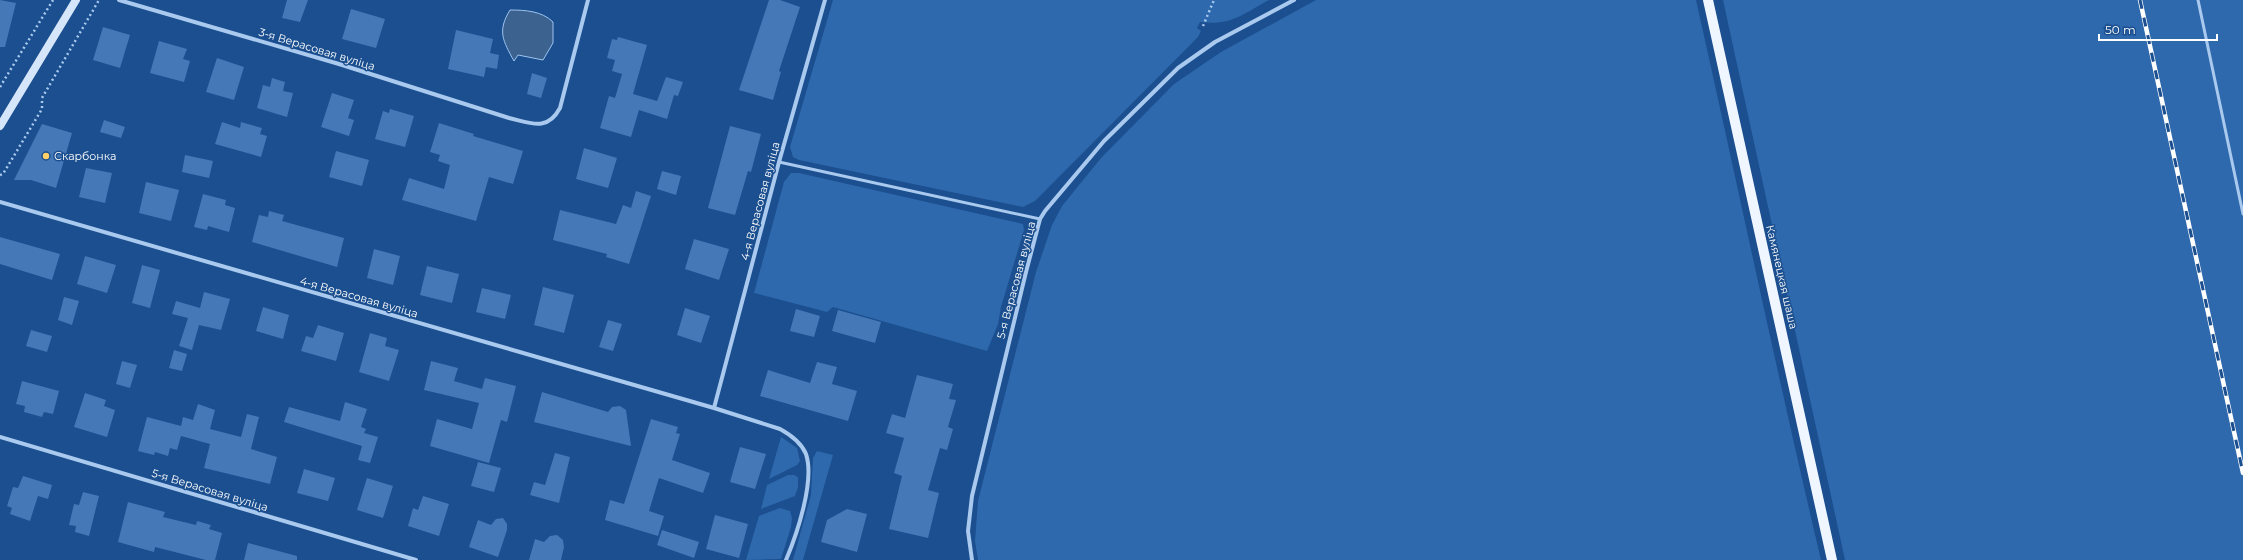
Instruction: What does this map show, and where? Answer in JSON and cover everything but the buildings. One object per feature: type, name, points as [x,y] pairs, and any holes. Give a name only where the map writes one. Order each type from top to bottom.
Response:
[{"type":"main road","name":"Камянецкая шаша","points":[[1708,0],[1832,560]]},
{"type":"street","points":[[0,126],[76,0]]},
{"type":"street","name":"3-я Верасовая вуліца","points":[[119,0],[339,64],[509,118],[537,124],[545,123],[554,119],[564,93],[588,0]]},
{"type":"street","name":"4-я Верасовая вуліца","points":[[714,408],[779,162],[825,0]]},
{"type":"street","name":"5-я Верасовая вуліца","points":[[972,560],[968,531],[972,496],[1040,219],[1062,189],[1104,141],[1178,68],[1215,42],[1294,0]]},
{"type":"street","name":"4-я Верасовая вуліца","points":[[0,202],[714,408],[772,426],[788,433],[796,439],[805,454],[808,463],[808,481],[803,505],[786,560]]},
{"type":"street","name":"5-я Верасовая вуліца","points":[[0,437],[416,560]]},
{"type":"lane","points":[[2198,0],[2243,214]]},
{"type":"lane","points":[[779,162],[1040,219]]},
{"type":"path","points":[[0,87],[53,0]]},
{"type":"path","points":[[0,175],[3,174],[42,109],[42,98],[99,0]]},
{"type":"path","points":[[1203,26],[1214,0]]},
{"type":"shaded area","points":[[833,0],[1269,0],[1236,18],[1211,23],[1200,22],[1197,28],[1201,31],[1198,37],[1035,201],[1023,207],[799,160],[793,157],[790,147]]},
{"type":"shaded area","points":[[1316,0],[1696,0],[1821,560],[978,560],[975,541],[978,501],[1036,272],[1052,225],[1062,206],[1101,158],[1174,84],[1221,52]]},
{"type":"shaded area","points":[[1723,0],[2243,0],[2243,560],[1845,560]]},
{"type":"shaded area","points":[[510,10],[539,13],[549,18],[553,22],[553,43],[543,60],[518,55],[514,61],[504,42],[503,36],[504,24]]},
{"type":"shaded area","points":[[791,173],[799,173],[1023,224],[1024,230],[1001,307],[998,324],[987,351],[833,307],[827,312],[754,293],[784,182]]},
{"type":"shaded area","points":[[781,437],[797,448],[800,461],[797,465],[769,479]]},
{"type":"shaded area","points":[[817,451],[833,455],[803,560],[793,560],[811,495],[813,458]]},
{"type":"shaded area","points":[[788,475],[798,477],[798,487],[795,496],[761,509],[767,485]]},
{"type":"shaded area","points":[[780,508],[790,511],[792,518],[791,527],[781,559],[746,560],[759,516]]},
{"type":"railway","points":[[2140,0],[2243,473]]},
{"type":"place","name":"Скарбонка","points":[[46,156]]}]
